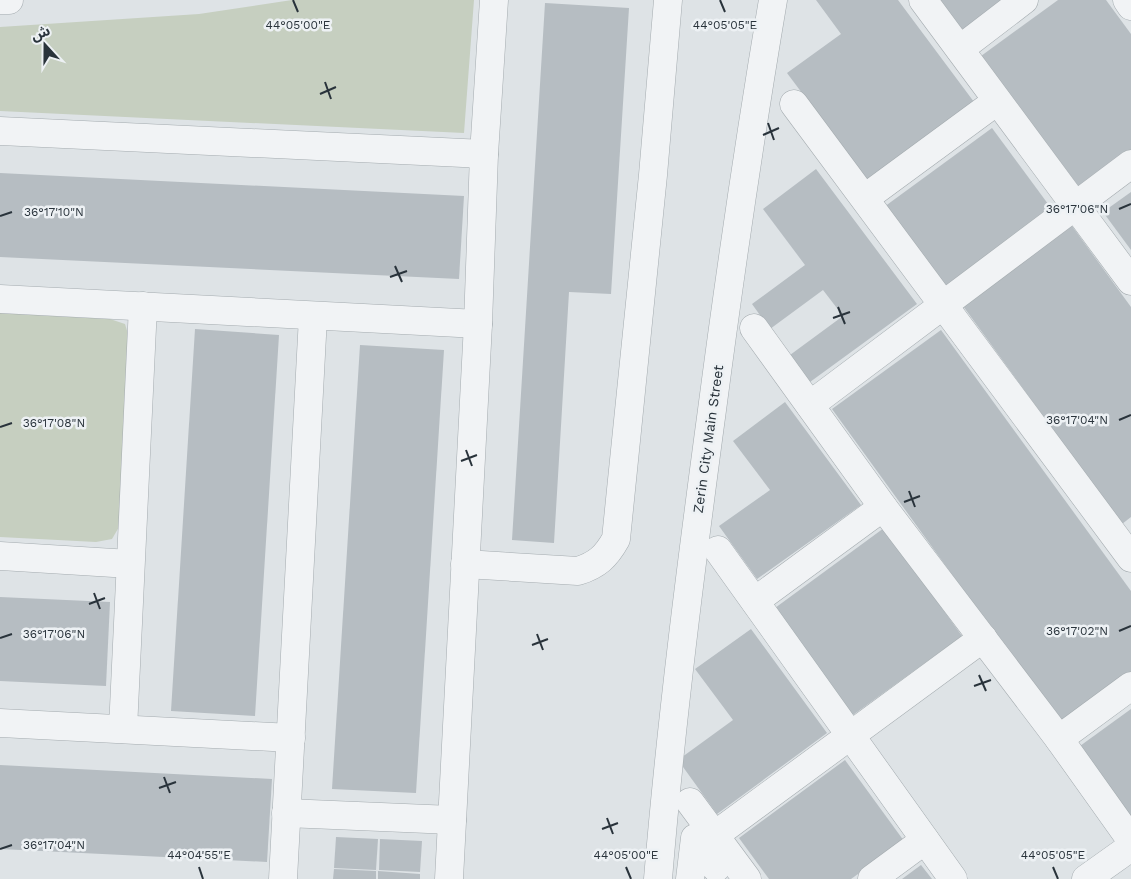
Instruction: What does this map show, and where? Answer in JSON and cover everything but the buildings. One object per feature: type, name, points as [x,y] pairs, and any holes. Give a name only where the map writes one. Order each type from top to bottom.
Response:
[{"type":"street","points":[[0,0],[8,0]]},
{"type":"street","points":[[449,879],[478,324],[484,154],[494,0]]},
{"type":"street","points":[[465,564],[578,571],[594,566],[607,554],[616,539],[653,175],[668,0]]},
{"type":"street","name":"Zerin City Main Street","points":[[658,879],[663,809],[695,534],[727,298],[773,0]]},
{"type":"street","points":[[923,0],[1131,281]]},
{"type":"street","points":[[960,49],[1024,0]]},
{"type":"street","points":[[1127,0],[1131,6]]},
{"type":"street","points":[[865,198],[997,101]]},
{"type":"street","points":[[794,104],[944,304],[1126,541]]},
{"type":"street","points":[[0,131],[484,154]]},
{"type":"street","points":[[810,405],[1131,164]]},
{"type":"street","points":[[0,299],[313,317],[478,324]]},
{"type":"street","points":[[123,729],[143,306]]},
{"type":"street","points":[[282,879],[313,317]]},
{"type":"street","points":[[754,328],[883,507],[1059,739],[1131,840]]},
{"type":"street","points":[[756,601],[883,507]]},
{"type":"street","points":[[718,550],[756,601],[850,738],[954,879]]},
{"type":"street","points":[[0,556],[130,564]]},
{"type":"street","points":[[715,835],[850,738],[983,638]]},
{"type":"street","points":[[1059,739],[1131,686]]},
{"type":"street","points":[[0,723],[291,738]]},
{"type":"street","points":[[690,802],[747,879]]},
{"type":"street","points":[[286,813],[452,820]]},
{"type":"street","points":[[690,879],[695,838],[724,879]]},
{"type":"street","points":[[872,879],[925,840]]},
{"type":"street","points":[[1086,879],[1131,847]]},
{"type":"green space","points":[[292,0],[474,0],[464,133],[0,111],[0,27],[199,14]]},
{"type":"green space","points":[[0,313],[110,319],[125,324],[128,334],[119,527],[112,539],[96,542],[0,537]]}]
